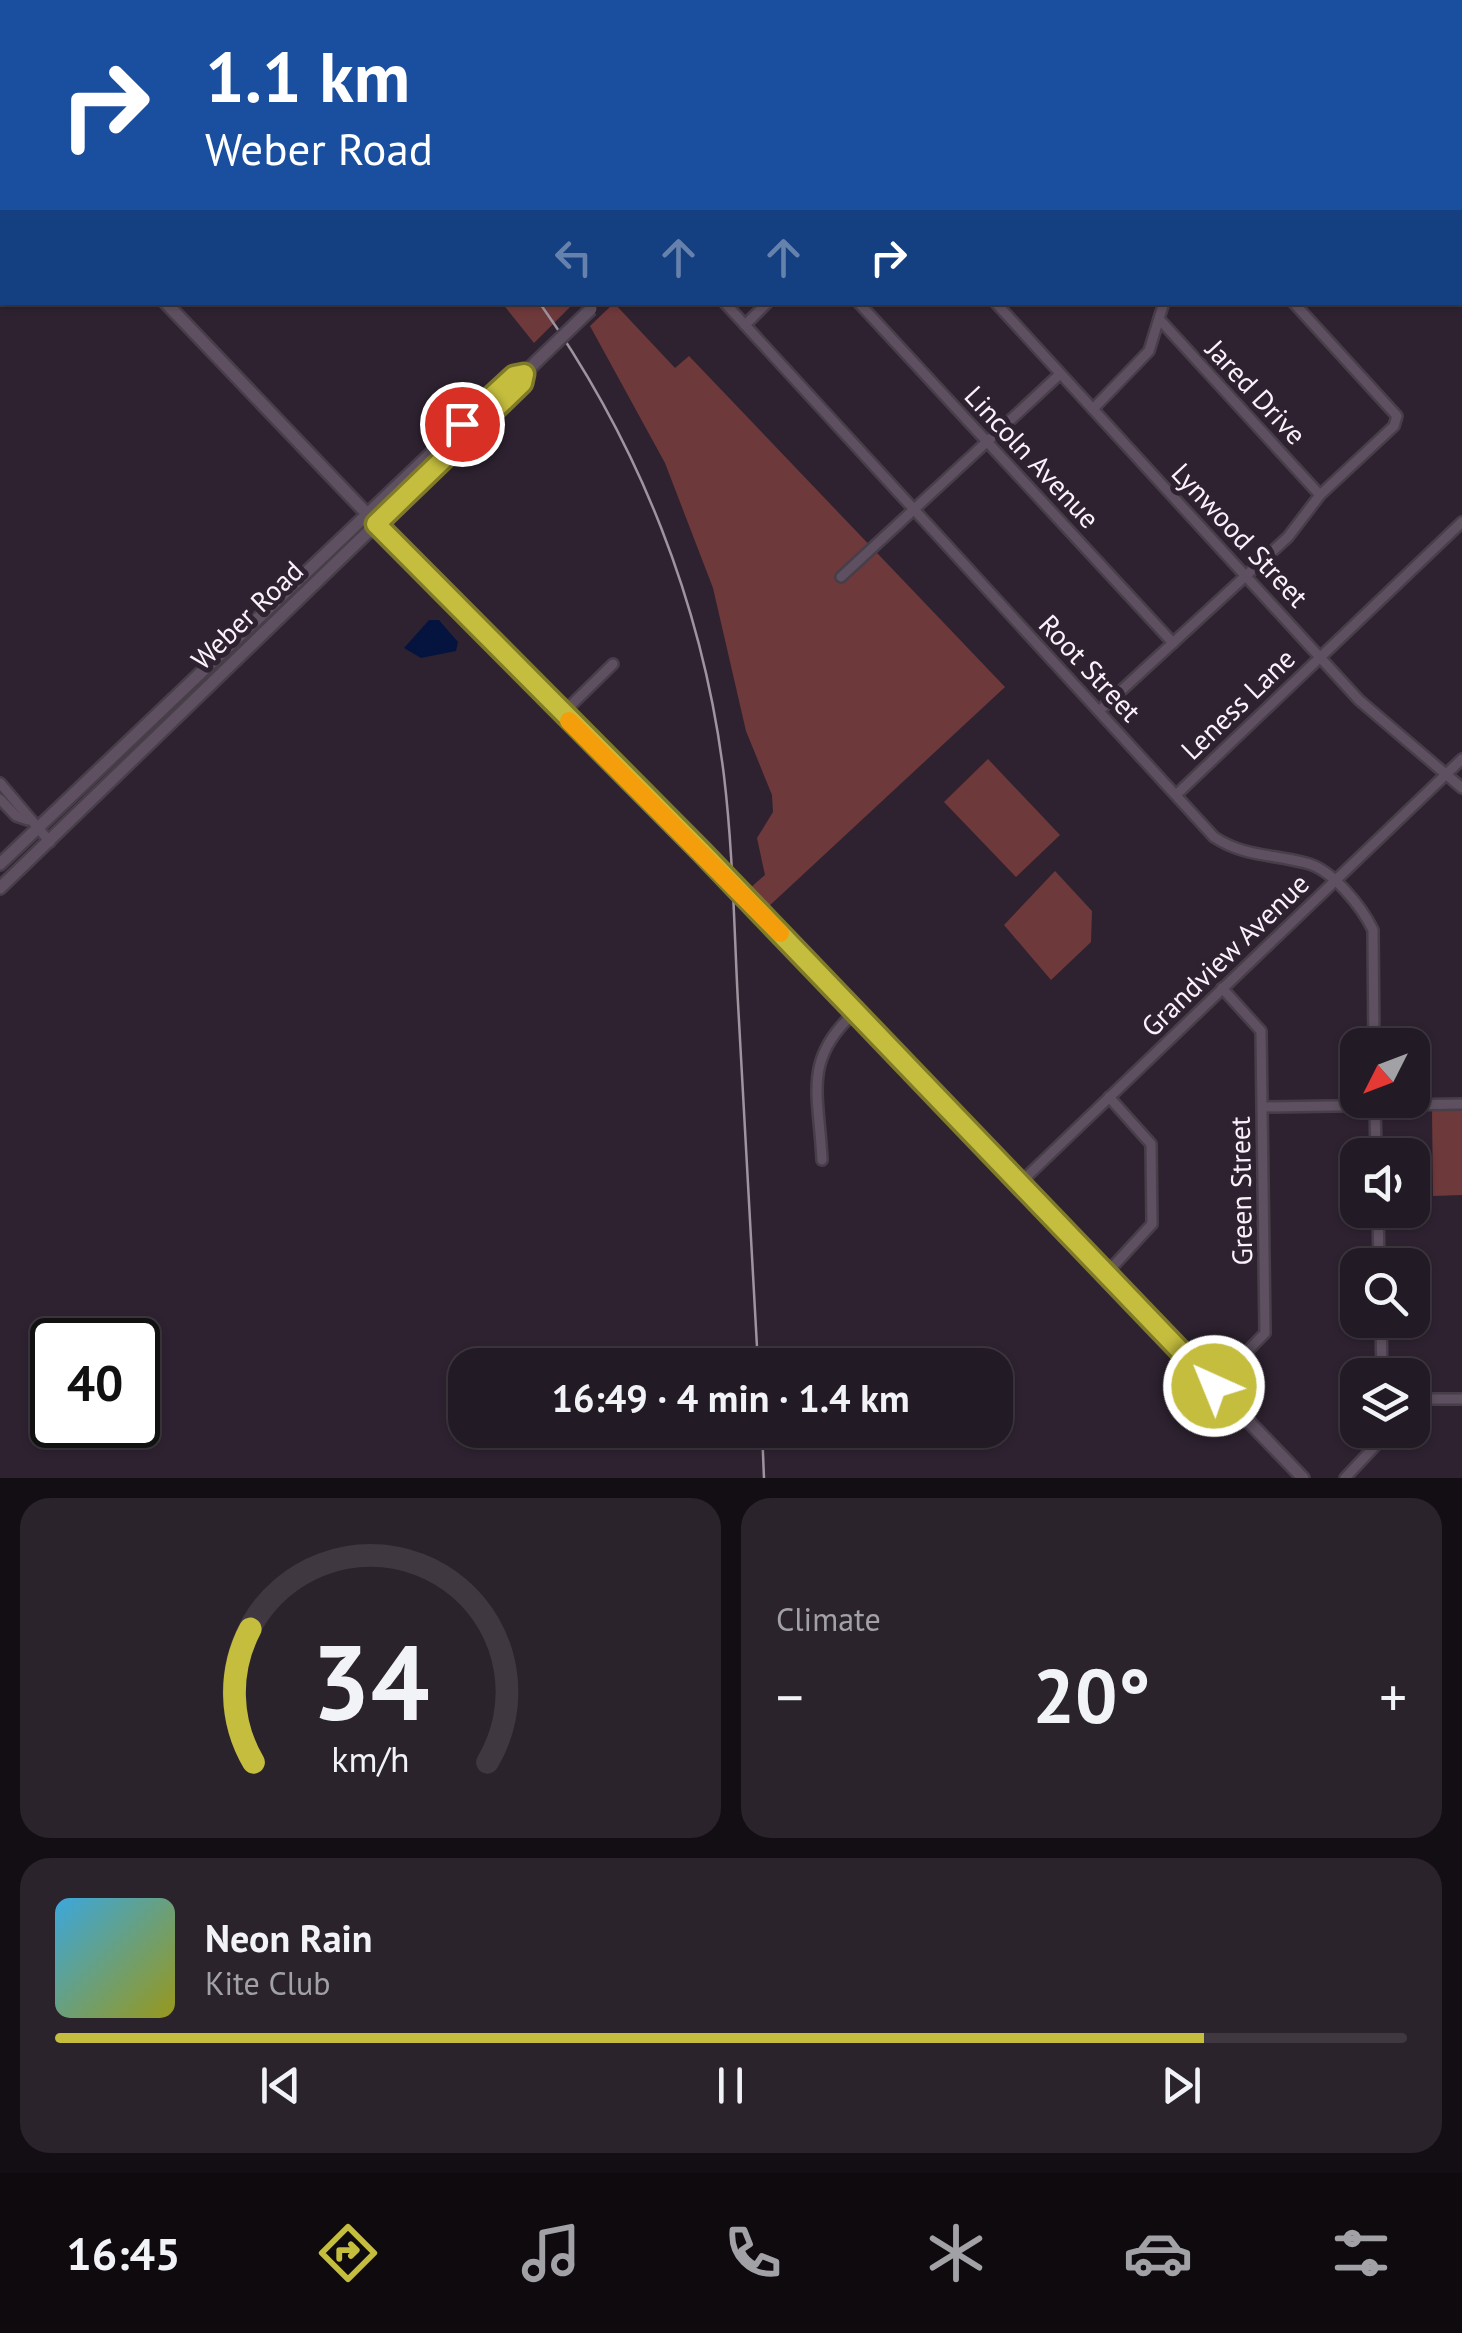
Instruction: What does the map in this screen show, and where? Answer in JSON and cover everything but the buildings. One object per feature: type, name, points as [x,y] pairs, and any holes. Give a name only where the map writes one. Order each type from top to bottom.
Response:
[{"type":"street","points":[[169,305],[371,519],[702,852],[1303,1478]]},
{"type":"street","name":"Root Street","points":[[727,305],[1176,795],[1228,846],[1241,852],[1310,863],[1366,914],[1373,930],[1374,1028]]},
{"type":"street","points":[[745,325],[765,305]]},
{"type":"street","name":"Lincoln Avenue","points":[[861,305],[1174,643]]},
{"type":"street","name":"Lynwood Street","points":[[998,305],[1359,700],[1462,788]]},
{"type":"street","points":[[1093,409],[1140,364],[1163,305]]},
{"type":"street","points":[[1099,710],[1288,537],[1320,495],[1394,426],[1397,416],[1295,305]]},
{"type":"street","name":"Weber Road","points":[[0,864],[32,824],[522,383],[524,374],[594,306]]},
{"type":"street","name":"Jared Drive","points":[[1160,320],[1320,495]]},
{"type":"street","points":[[841,577],[1060,374]]},
{"type":"street","name":"Weber Road","points":[[0,888],[371,519]]},
{"type":"street","name":"Leness Lane","points":[[1176,795],[1462,522]]},
{"type":"street","points":[[562,714],[613,664]]},
{"type":"street","name":"Grandview Avenue","points":[[1020,1183],[1462,759]]},
{"type":"street","points":[[0,782],[25,808],[32,824]]},
{"type":"street","points":[[0,799],[50,842]]},
{"type":"street","name":"Green Street","points":[[1214,1386],[1265,1333],[1260,1031],[1222,988]]},
{"type":"street","points":[[822,1160],[818,1066],[822,1048],[855,1012]]},
{"type":"street","points":[[1106,1274],[1152,1224],[1151,1144],[1109,1098]]},
{"type":"street","points":[[1263,1107],[1340,1104]]},
{"type":"street","points":[[1430,1104],[1462,1104]]},
{"type":"street","points":[[1430,1399],[1462,1399]]},
{"type":"street","points":[[1345,1478],[1373,1448]]},
{"type":"shaded area","points":[[504,305],[571,305],[534,343]]},
{"type":"shaded area","points":[[616,305],[675,368],[689,356],[1005,687],[768,907],[750,888],[765,875],[757,838],[773,812],[772,795],[746,731],[713,588],[665,463],[590,326]]},
{"type":"shaded area","points":[[988,759],[1060,835],[1016,877],[944,802]]},
{"type":"shaded area","points":[[1055,871],[1092,911],[1091,942],[1051,980],[1004,925]]},
{"type":"shaded area","points":[[1432,1109],[1462,1110],[1462,1195],[1433,1196]]},
{"type":"water","points":[[429,620],[439,620],[458,642],[456,651],[421,658],[404,648]]},
{"type":"railway","points":[[541,305],[575,356],[636,469],[683,588],[714,712],[731,861],[757,1348]]},
{"type":"railway","points":[[763,1448],[764,1478]]},
{"type":"slow traffic","points":[[569,721],[780,933]]},
{"type":"route","points":[[462,424],[514,376],[524,374],[522,383],[376,524],[702,852],[1214,1386]]}]
